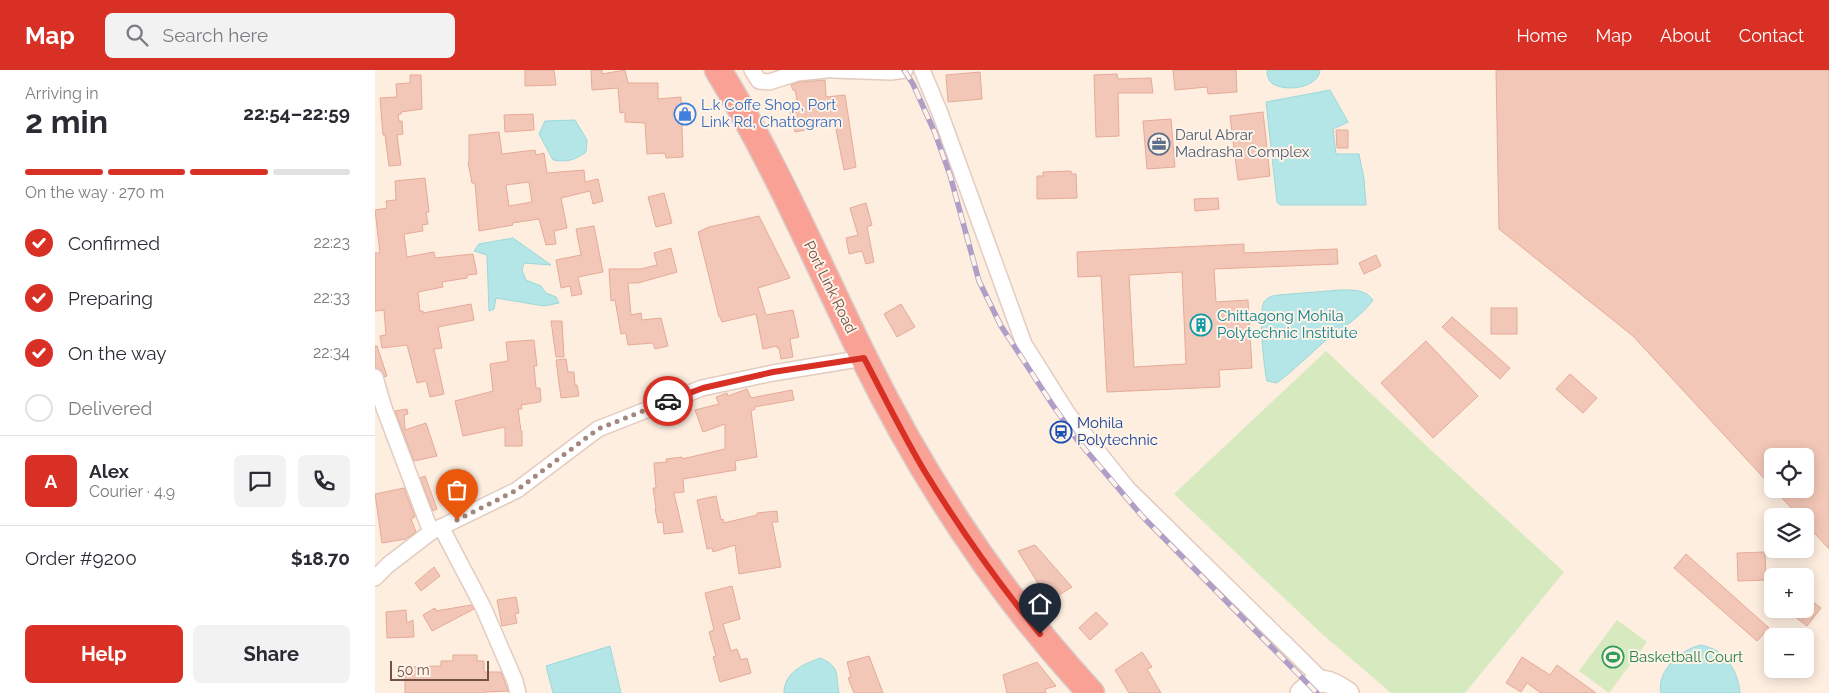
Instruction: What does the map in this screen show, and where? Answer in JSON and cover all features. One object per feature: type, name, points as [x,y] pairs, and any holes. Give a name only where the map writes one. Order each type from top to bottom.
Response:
[{"type":"highway","name":"Port Link Road","points":[[718,70],[766,157],[864,358],[925,471],[1008,595],[1091,693]]},
{"type":"street","points":[[752,70],[759,82],[769,82],[797,73],[827,70]]},
{"type":"street","points":[[833,70],[891,72],[905,70]]},
{"type":"street","points":[[922,70],[940,113],[1024,344],[1068,414],[1127,488],[1323,681]]},
{"type":"street","points":[[375,578],[436,530],[517,490],[598,429],[703,388],[773,372],[864,358]]},
{"type":"street","points":[[375,377],[384,408],[436,530],[483,607],[515,681],[518,693]]},
{"type":"street","points":[[1301,693],[1308,685],[1323,681],[1332,682],[1348,693]]},
{"type":"green space","points":[[1326,351],[1564,572],[1465,693],[1391,693],[1322,634],[1174,494]]},
{"type":"green space","name":"Basketball Court","points":[[1617,620],[1647,642],[1609,693],[1579,671]]},
{"type":"water","points":[[1267,70],[1320,70],[1314,81],[1301,87],[1286,88],[1271,83]]},
{"type":"water","points":[[1330,90],[1348,122],[1333,129],[1336,154],[1359,154],[1364,179],[1366,205],[1280,205],[1277,202],[1266,102]]},
{"type":"water","points":[[575,120],[587,140],[586,152],[570,160],[553,160],[539,134],[545,121]]},
{"type":"water","points":[[513,238],[551,265],[524,263],[522,270],[526,280],[541,286],[546,293],[556,297],[559,303],[544,306],[496,298],[494,309],[489,311],[487,255],[474,251],[479,244]]},
{"type":"water","points":[[1341,290],[1363,292],[1373,300],[1357,317],[1325,341],[1277,383],[1267,381],[1262,328],[1262,308],[1265,300],[1278,295]]},
{"type":"water","points":[[1702,645],[1722,654],[1730,664],[1736,675],[1740,693],[1661,693],[1662,677],[1672,662],[1686,651]]},
{"type":"water","points":[[610,646],[621,693],[553,693],[546,666]]},
{"type":"water","points":[[820,658],[827,661],[834,668],[839,693],[784,693],[787,680],[791,674],[802,666]]},
{"type":"building","points":[[525,70],[554,70],[556,85],[525,86]]},
{"type":"building","points":[[591,70],[602,70],[602,74],[625,70],[628,83],[658,83],[658,99],[681,97],[683,157],[666,158],[665,153],[647,154],[645,123],[625,122],[625,112],[620,113],[618,88],[592,90]]},
{"type":"building","points":[[1173,70],[1236,70],[1237,92],[1208,94],[1207,87],[1175,90]]},
{"type":"building","points":[[1496,70],[1829,70],[1829,549],[1814,533],[1814,508],[1791,508],[1782,498],[1814,498],[1814,448],[1764,448],[1764,478],[1633,336],[1499,229]]},
{"type":"building","points":[[980,72],[982,99],[948,102],[946,75]]},
{"type":"building","points":[[1117,74],[1118,79],[1151,78],[1153,93],[1118,93],[1119,136],[1096,137],[1094,75]]},
{"type":"building","points":[[410,75],[421,75],[422,109],[401,112],[398,115],[399,121],[402,121],[403,134],[397,135],[401,165],[389,166],[385,135],[383,135],[380,98],[397,97],[396,84],[410,83]]},
{"type":"building","points":[[825,80],[826,97],[845,95],[856,167],[844,170],[835,124],[795,132],[790,112],[799,110],[795,90],[793,90],[791,85],[799,82]]},
{"type":"building","points":[[1263,112],[1270,176],[1238,180],[1230,116]]},
{"type":"building","points":[[533,114],[534,130],[505,132],[504,115]]},
{"type":"building","name":"Darul Abrar Madrasha Complex","points":[[1171,119],[1175,167],[1147,169],[1143,121]]},
{"type":"building","points":[[1336,130],[1348,130],[1348,148],[1337,148]]},
{"type":"building","points":[[499,132],[502,154],[535,150],[536,155],[544,153],[547,173],[584,170],[585,182],[598,179],[603,201],[593,204],[590,191],[561,198],[567,228],[554,231],[556,244],[546,245],[539,219],[479,231],[475,183],[472,183],[468,162],[469,135]],"holes":[[[529,182],[532,202],[509,206],[506,185]]]},
{"type":"building","points":[[1071,171],[1071,174],[1076,174],[1077,198],[1037,199],[1037,176],[1043,176],[1043,172]]},
{"type":"building","points":[[425,178],[429,212],[426,212],[428,224],[422,225],[423,231],[404,234],[407,257],[434,252],[435,258],[473,254],[477,274],[467,275],[467,278],[442,282],[443,287],[418,292],[420,311],[423,311],[423,313],[471,304],[474,320],[438,327],[442,348],[434,349],[444,394],[430,397],[426,381],[417,383],[407,345],[382,348],[380,336],[386,335],[384,310],[375,311],[375,253],[380,253],[375,210],[387,208],[386,201],[396,200],[395,181]]},
{"type":"building","points":[[664,193],[672,223],[656,227],[648,197]]},
{"type":"building","points":[[1218,198],[1219,209],[1195,211],[1194,199]]},
{"type":"building","points":[[866,203],[872,225],[867,227],[874,262],[866,264],[862,251],[849,254],[846,238],[858,235],[850,208]]},
{"type":"building","points":[[759,216],[790,278],[758,288],[766,315],[793,310],[799,337],[790,339],[793,357],[781,359],[777,346],[763,349],[756,314],[722,322],[719,317],[698,232],[709,227]]},
{"type":"building","points":[[594,226],[603,272],[578,277],[582,294],[572,296],[570,286],[561,288],[556,260],[581,255],[576,229]]},
{"type":"building","points":[[1244,244],[1244,253],[1337,249],[1338,264],[1214,269],[1216,302],[1248,300],[1252,368],[1219,370],[1220,387],[1107,392],[1101,276],[1078,277],[1077,252]],"holes":[[[1182,272],[1186,364],[1134,367],[1129,275]]]},
{"type":"building","points":[[671,248],[677,272],[638,283],[628,283],[631,315],[641,313],[642,320],[661,318],[668,346],[655,349],[653,343],[628,345],[626,333],[621,334],[615,300],[611,301],[609,269],[641,269],[657,265],[654,253]]},
{"type":"building","points":[[1376,255],[1381,266],[1364,274],[1359,263]]},
{"type":"building","points":[[901,304],[915,327],[897,337],[884,314]]},
{"type":"building","points":[[1491,308],[1517,308],[1517,334],[1491,334]]},
{"type":"building","points":[[1452,317],[1510,368],[1500,379],[1442,327]]},
{"type":"building","points":[[551,321],[562,321],[564,357],[556,357]]},
{"type":"building","points":[[534,340],[537,366],[534,366],[536,388],[540,388],[541,400],[540,402],[521,405],[522,409],[518,409],[522,431],[522,446],[505,446],[505,427],[463,436],[455,401],[493,391],[490,364],[508,361],[506,342]]},
{"type":"building","points":[[1426,341],[1478,396],[1433,438],[1381,383]]},
{"type":"building","points":[[375,346],[377,346],[387,376],[385,377],[381,370],[375,368]]},
{"type":"building","points":[[566,359],[568,372],[574,372],[575,385],[577,385],[579,396],[561,398],[556,360]]},
{"type":"building","points":[[1570,374],[1597,398],[1583,413],[1556,389]]},
{"type":"building","points":[[747,389],[751,398],[792,390],[794,400],[754,407],[755,409],[751,411],[757,457],[735,461],[736,470],[683,479],[684,492],[674,493],[683,532],[664,534],[663,522],[658,523],[655,509],[653,488],[656,488],[654,463],[667,462],[666,459],[682,457],[682,459],[725,449],[725,424],[703,432],[695,410],[719,404],[716,397],[727,393],[728,396]]},
{"type":"building","points":[[407,409],[408,414],[404,415],[405,430],[426,423],[437,456],[414,461],[395,411]]},
{"type":"building","points":[[425,476],[437,509],[433,511],[420,478]]},
{"type":"building","points":[[404,488],[415,517],[411,519],[416,532],[406,539],[382,543],[375,494]]},
{"type":"building","points":[[716,496],[721,520],[723,519],[724,523],[757,515],[757,513],[777,511],[778,522],[772,522],[781,567],[739,574],[735,545],[713,552],[712,548],[707,549],[697,500]]},
{"type":"building","points":[[1035,545],[1072,587],[1049,601],[1018,551]]},
{"type":"building","points":[[1764,552],[1766,568],[1764,568],[1764,580],[1738,581],[1737,553]]},
{"type":"building","points":[[1686,554],[1769,628],[1764,628],[1764,633],[1757,641],[1674,568]]},
{"type":"building","points":[[434,567],[440,576],[421,591],[415,583]]},
{"type":"building","points":[[732,586],[740,619],[723,624],[731,651],[737,649],[741,660],[747,658],[751,673],[720,682],[713,657],[716,656],[709,632],[714,630],[705,593]]},
{"type":"building","points":[[516,597],[519,613],[515,614],[517,623],[502,626],[497,600]]},
{"type":"building","points":[[1814,603],[1821,608],[1814,617]]},
{"type":"building","points":[[471,605],[474,609],[432,631],[423,615],[435,608],[436,611]]},
{"type":"building","points":[[406,610],[407,623],[413,620],[414,637],[387,638],[386,612]]},
{"type":"building","points":[[1096,612],[1108,624],[1090,640],[1079,628]]},
{"type":"building","points":[[1797,618],[1813,618],[1807,626]]},
{"type":"building","points":[[1142,652],[1152,667],[1147,669],[1161,693],[1129,693],[1115,670]]},
{"type":"building","points":[[453,655],[477,655],[477,661],[484,661],[484,672],[501,672],[508,691],[484,693],[405,693],[405,667],[441,666],[441,661],[453,661]]},
{"type":"building","points":[[869,656],[883,693],[854,693],[848,678],[851,677],[847,662]]},
{"type":"building","points":[[1522,657],[1550,675],[1557,665],[1596,693],[1541,693],[1527,683],[1521,692],[1506,683]]},
{"type":"building","points":[[1037,662],[1056,686],[1045,689],[1046,693],[1007,693],[1003,675]]},
{"type":"railway","points":[[904,70],[913,84],[935,133],[950,175],[979,281],[1001,326],[1052,404],[1078,441],[1142,516],[1317,693]]},
{"type":"way so far","points":[[457,520],[517,490],[598,429],[668,401]]},
{"type":"place","name":"L.k Coffe Shop, Port Link Rd, Chattogram","points":[[685,114]]},
{"type":"place","name":"Darul Abrar Madrasha Complex","points":[[1159,144]]},
{"type":"place","name":"Chittagong Mohila Polytechnic Institute","points":[[1201,325]]},
{"type":"place","name":"Mohila Polytechnic","points":[[1061,432]]},
{"type":"place","name":"Basketball Court","points":[[1613,657]]},
{"type":"route","points":[[668,401],[703,388],[773,372],[864,358],[934,486],[1008,595],[1040,634]]}]
